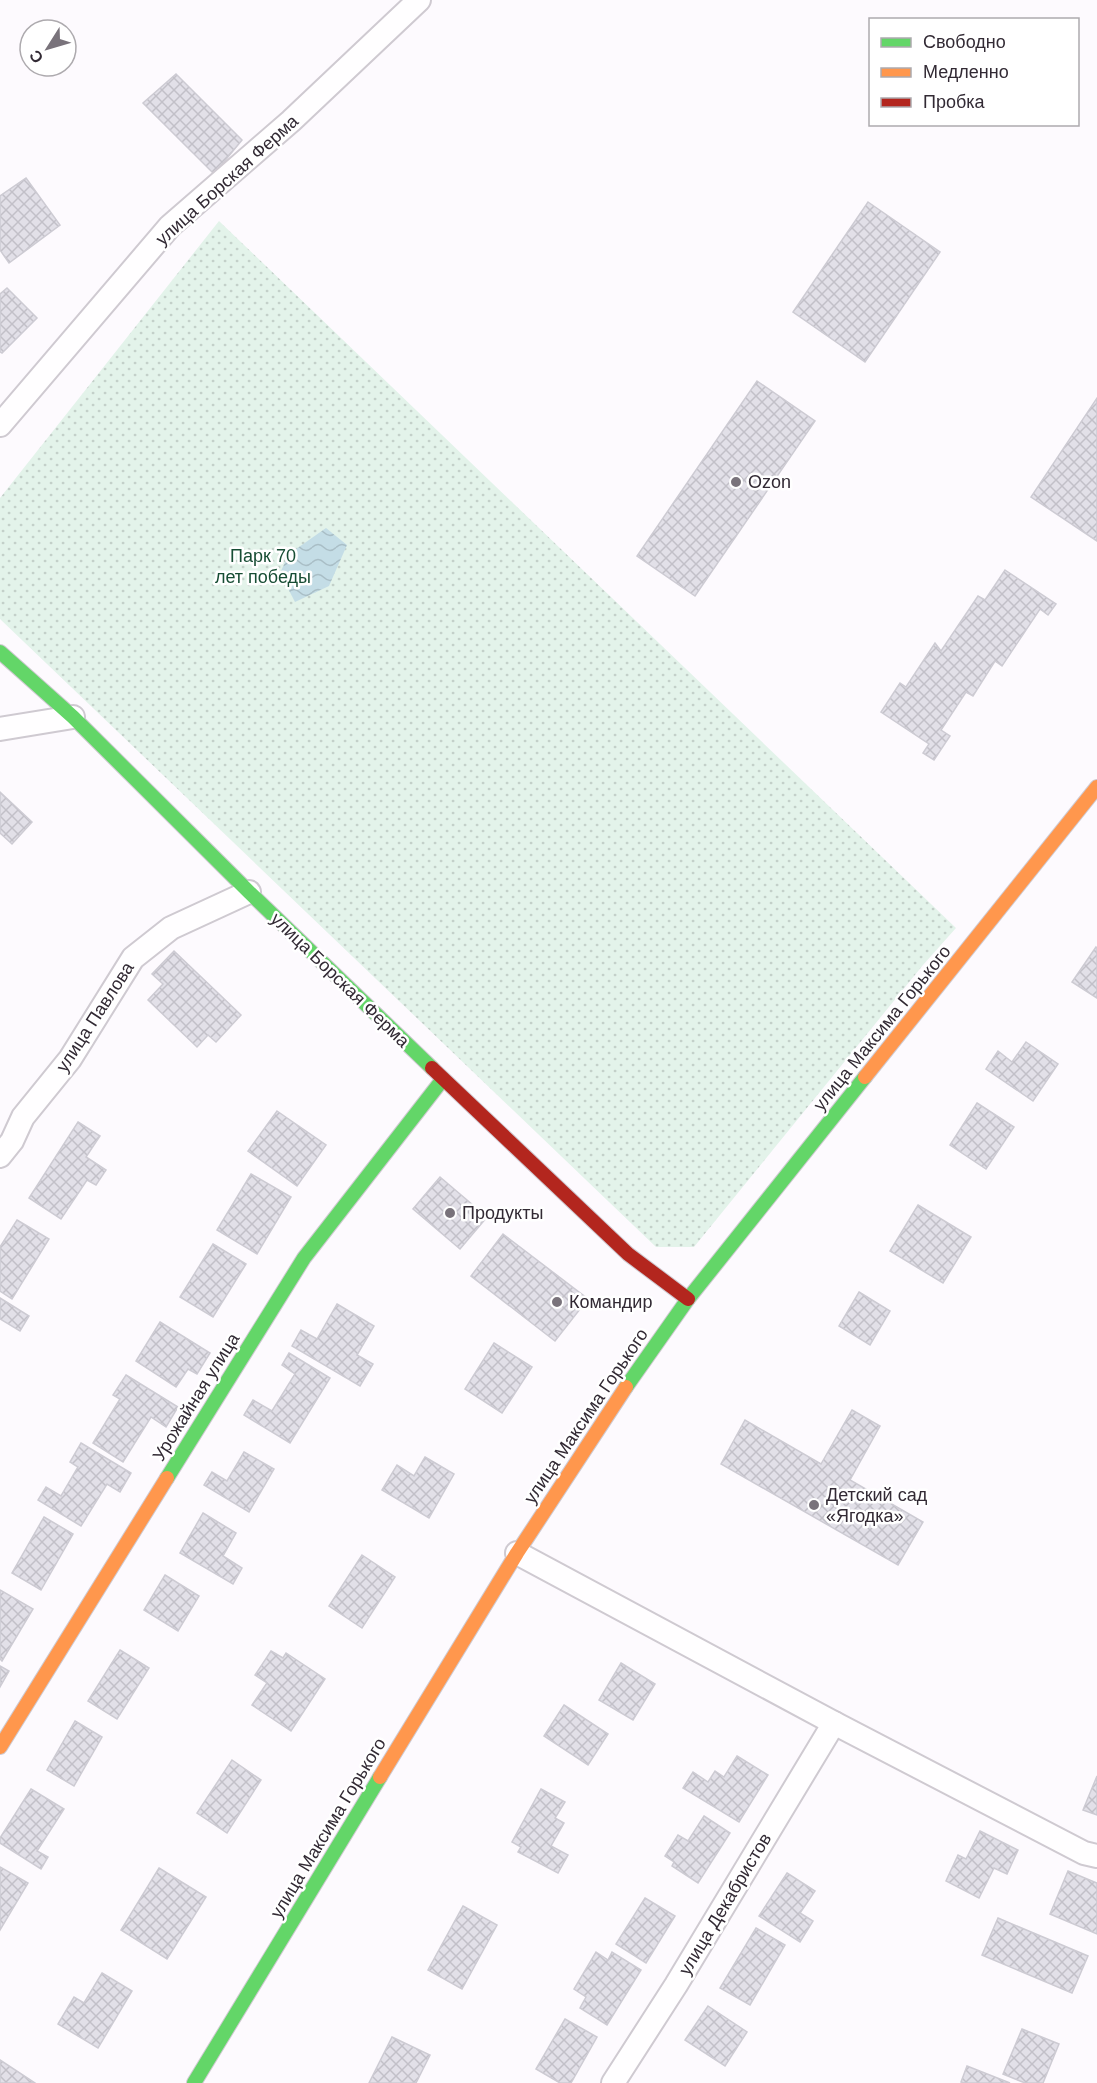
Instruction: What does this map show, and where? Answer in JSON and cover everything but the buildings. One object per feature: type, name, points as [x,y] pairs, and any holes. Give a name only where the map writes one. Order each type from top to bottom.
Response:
[{"type":"street","name":"улица Борская Ферма","points":[[0,425],[170,226],[291,121],[419,0]]},
{"type":"street","name":"улица Борская Ферма","points":[[0,652],[73,717],[249,892],[628,1254],[688,1299]]},
{"type":"street","points":[[0,729],[73,717]]},
{"type":"street","name":"улица Максима Горького","points":[[194,2083],[517,1553],[649,1352],[688,1299],[1097,787]]},
{"type":"street","name":"улица Павлова","points":[[0,1156],[12,1141],[23,1117],[70,1059],[133,958],[171,928],[249,892]]},
{"type":"street","name":"Урожайная улица","points":[[0,1747],[304,1258],[443,1079]]},
{"type":"street","points":[[517,1553],[834,1723],[1084,1853],[1097,1856]]},
{"type":"street","name":"улица Декабристов","points":[[613,2083],[676,1985],[834,1723]]},
{"type":"green space","name":"Парк 70 лет победы","points":[[219,221],[956,928],[923,965],[694,1247],[656,1247],[0,619],[0,498]]},
{"type":"water","points":[[326,528],[347,545],[329,586],[295,602],[280,573],[289,554]]},
{"type":"traffic: fast","points":[[0,652],[73,717],[249,892],[432,1068]]},
{"type":"traffic: fast","points":[[626,1387],[688,1299],[865,1077]]},
{"type":"traffic: fast","points":[[167,1478],[304,1258],[443,1079]]},
{"type":"traffic: fast","points":[[194,2083],[380,1777]]},
{"type":"traffic: slow","points":[[865,1077],[1097,787]]},
{"type":"traffic: slow","points":[[380,1777],[517,1553],[626,1387]]},
{"type":"traffic: slow","points":[[0,1747],[167,1478]]},
{"type":"traffic: jam","points":[[432,1068],[628,1254],[688,1299]]},
{"type":"place","name":"Ozon","points":[[736,482]]},
{"type":"place","name":"Продукты","points":[[450,1213]]},
{"type":"place","name":"Командир","points":[[557,1302]]},
{"type":"place","name":"Детский сад «Ягодка»","points":[[814,1505]]}]
